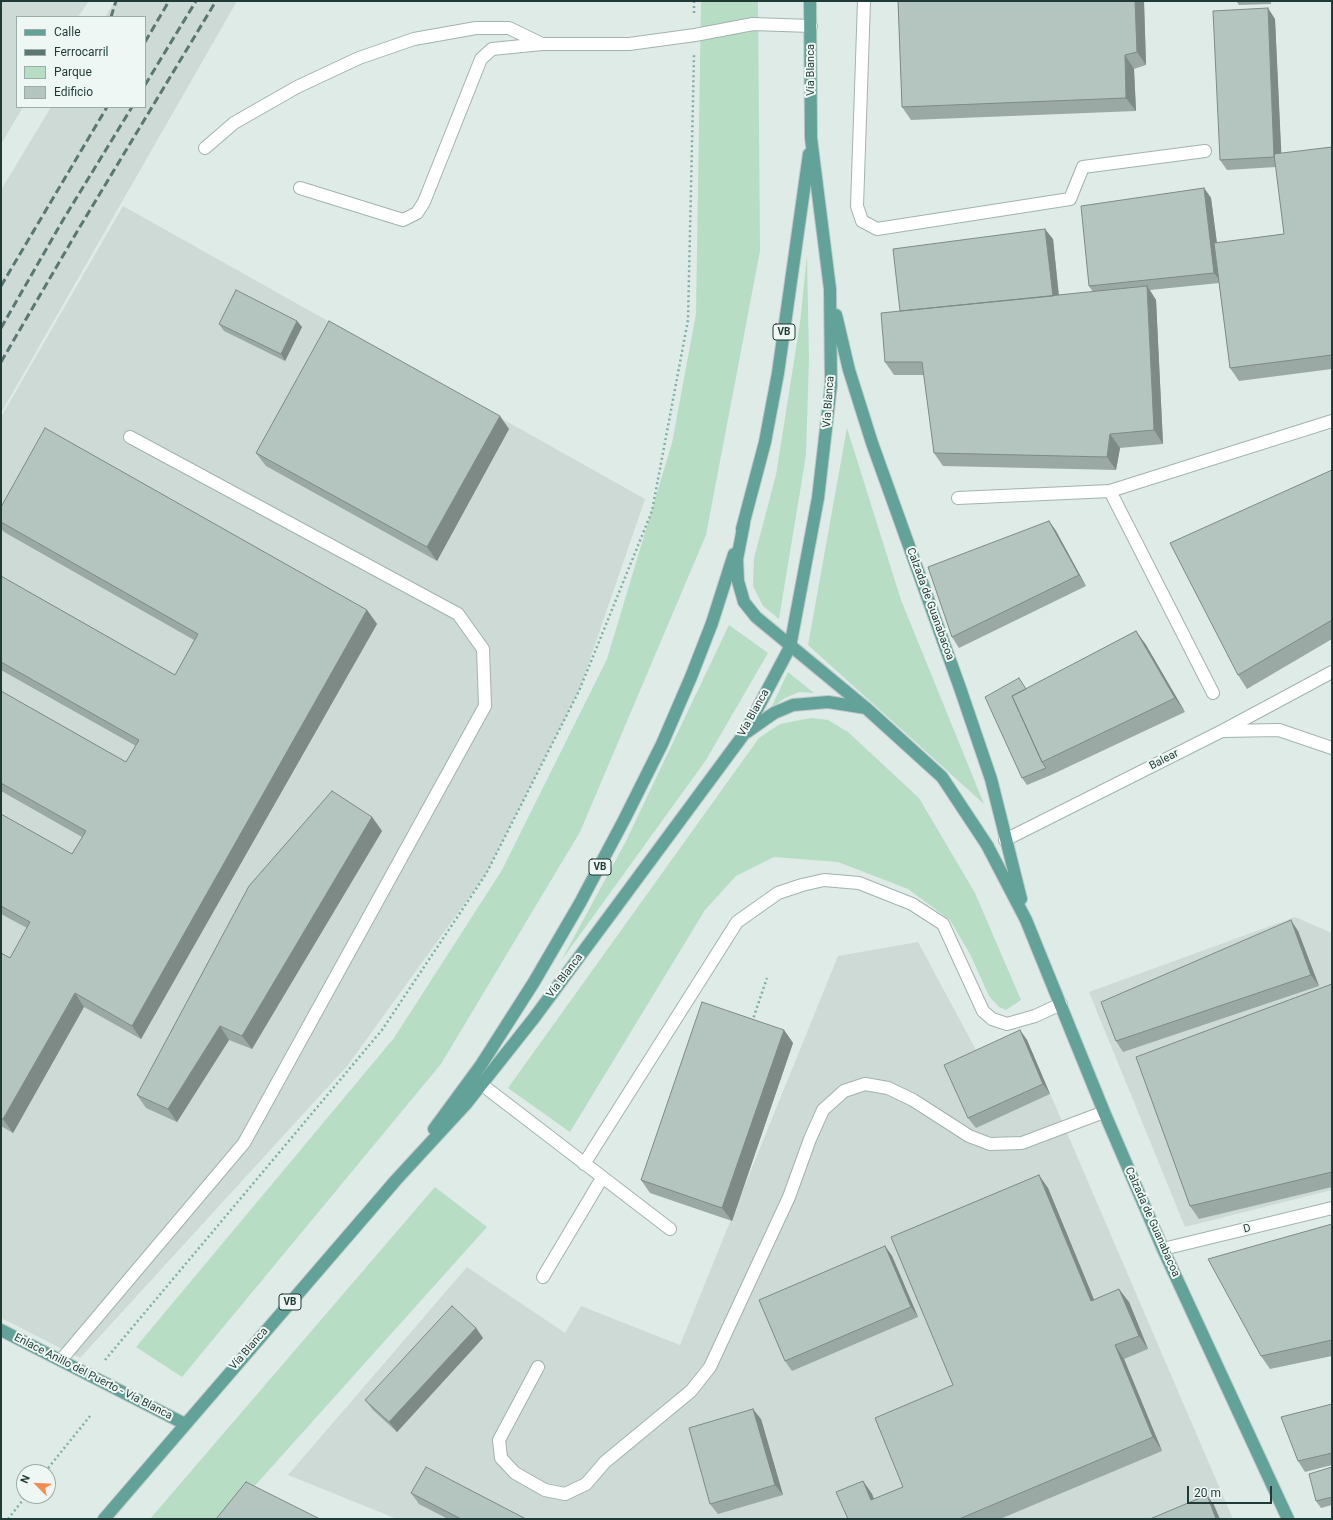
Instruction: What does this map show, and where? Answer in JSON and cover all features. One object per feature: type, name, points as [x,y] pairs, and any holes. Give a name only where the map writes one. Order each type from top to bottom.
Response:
[{"type":"main road","name":"Vía Blanca","points":[[104,1519],[396,1180],[466,1104],[534,1018],[744,734],[790,647],[818,498],[827,428],[831,377],[830,289],[811,138],[810,1]]},
{"type":"main road","name":"Vía Blanca","points":[[396,1180],[481,1065],[534,982],[599,868],[662,744],[691,677],[712,623],[744,522],[765,442],[778,373],[811,138]]},
{"type":"main road","name":"Calzada de Guanabacoa","points":[[830,289],[849,370],[872,443],[991,779],[1026,920]]},
{"type":"main road","name":"Calzada de Guanabacoa","points":[[744,522],[737,559],[738,581],[744,602],[756,617],[790,647],[866,708],[942,777],[987,845],[1026,920],[1104,1112],[1163,1249],[1288,1519]]},
{"type":"main road","points":[[744,734],[774,713],[793,705],[828,702],[866,708]]},
{"type":"main road","name":"Enlace Anillo del Puerto - Vía Blanca","points":[[1,1330],[185,1424]]},
{"type":"street","points":[[864,1],[857,206],[862,221],[877,229],[1070,199],[1083,167],[1205,151]]},
{"type":"street","points":[[300,188],[403,220],[417,212],[424,202],[482,59],[492,49],[542,44],[629,44],[695,35],[753,24],[811,26]]},
{"type":"street","points":[[205,148],[234,123],[297,87],[359,58],[414,39],[476,28],[509,28],[542,44]]},
{"type":"street","points":[[958,498],[1110,491],[1332,421]]},
{"type":"street","points":[[61,1360],[244,1143],[485,706],[483,649],[458,614],[130,437]]},
{"type":"street","points":[[1110,491],[1213,693]]},
{"type":"street","points":[[1222,731],[1332,672]]},
{"type":"street","name":"Balear","points":[[1006,840],[1222,731],[1278,730],[1332,748]]},
{"type":"street","points":[[584,1164],[737,922],[778,893],[824,880],[859,883],[912,904],[943,924],[983,1011],[992,1019],[1007,1024],[1035,1016],[1061,1004]]},
{"type":"street","points":[[481,1084],[670,1229]]},
{"type":"street","points":[[538,1367],[499,1440],[500,1458],[515,1473],[533,1483],[546,1490],[566,1494],[586,1484],[604,1462],[691,1391],[710,1367],[789,1197],[810,1139],[823,1110],[844,1090],[865,1084],[888,1088],[913,1100],[969,1136],[990,1144],[1022,1143],[1104,1112]]},
{"type":"street","points":[[543,1277],[602,1178]]},
{"type":"street","name":"D","points":[[1163,1249],[1332,1208]]},
{"type":"path","points":[[750,1028],[767,978]]},
{"type":"path","points":[[51,1464],[90,1416]]},
{"type":"path","points":[[8,1519],[20,1504]]},
{"type":"shaded area","points":[[1,1],[89,1],[79,16],[16,16],[16,108],[22,108],[1,144]]},
{"type":"shaded area","points":[[115,1],[237,1],[1,413],[1,190],[50,108],[146,108],[146,16],[106,16]]},
{"type":"shaded area","points":[[123,206],[645,499],[579,691],[486,874],[348,1065],[80,1358],[1,1318],[1,417]]},
{"type":"shaded area","points":[[1295,917],[1332,933],[1332,1190],[1185,1227],[1089,992]]},
{"type":"shaded area","points":[[918,942],[982,1061],[1027,1040],[1233,1519],[397,1519],[288,1475],[467,1267],[565,1333],[581,1306],[680,1345],[838,956]]},
{"type":"green space","points":[[701,1],[758,1],[760,251],[706,535],[580,832],[441,1064],[182,1377],[136,1347],[394,1038],[502,870],[607,659],[672,443],[696,314]]},
{"type":"green space","points":[[807,255],[809,359],[806,455],[779,619],[763,606],[753,586],[754,558],[776,475],[800,323]]},
{"type":"green space","points":[[847,428],[901,600],[984,804],[808,645]]},
{"type":"green space","points":[[729,625],[768,653],[706,760],[561,961],[625,843]]},
{"type":"green space","points":[[788,672],[814,693],[799,692],[785,698],[771,708]]},
{"type":"green space","points":[[811,718],[828,720],[848,732],[919,798],[975,893],[1021,1000],[1006,1010],[999,1007],[989,996],[970,954],[950,920],[908,889],[838,862],[774,857],[736,876],[705,910],[570,1132],[508,1088],[759,738],[780,724]]},
{"type":"green space","points":[[435,1187],[487,1227],[225,1519],[150,1519]]},
{"type":"building","points":[[898,1],[1135,1],[1137,52],[1125,55],[1126,98],[902,107]]},
{"type":"building","points":[[1268,8],[1274,157],[1220,160],[1213,11]]},
{"type":"building","points":[[1332,147],[1332,355],[1230,368],[1214,243],[1284,234],[1274,154]]},
{"type":"building","points":[[1204,188],[1214,273],[1089,286],[1081,206]]},
{"type":"building","points":[[1045,229],[1053,296],[900,311],[893,249]]},
{"type":"building","points":[[1147,286],[1154,430],[1110,434],[1107,457],[934,453],[922,362],[885,362],[881,313]]},
{"type":"building","points":[[236,290],[297,321],[281,354],[219,324]]},
{"type":"building","points":[[329,321],[500,416],[427,547],[256,453]]},
{"type":"building","points":[[45,428],[367,610],[132,1026],[75,993],[3,1119],[1,1118],[1,953],[10,958],[30,922],[1,906],[1,814],[72,854],[86,831],[1,783],[1,691],[126,762],[139,740],[1,662],[1,576],[175,675],[198,634],[1,522],[1,507]]},
{"type":"building","points":[[1332,470],[1332,620],[1238,675],[1170,543]]},
{"type":"building","points":[[1049,521],[1079,575],[952,637],[928,567]]},
{"type":"building","points":[[1136,631],[1175,698],[1042,762],[1012,696]]},
{"type":"building","points":[[1019,678],[1026,689],[1012,696],[1046,768],[1022,778],[985,697]]},
{"type":"building","points":[[332,791],[372,817],[242,1036],[220,1026],[168,1109],[137,1095],[249,886]]},
{"type":"building","points":[[1291,920],[1311,975],[1116,1041],[1101,1002]]},
{"type":"building","points":[[1332,984],[1332,1172],[1190,1206],[1136,1057]]},
{"type":"building","points":[[702,1002],[784,1030],[722,1208],[641,1180]]},
{"type":"building","points":[[1020,1030],[1043,1084],[968,1118],[944,1065]]},
{"type":"building","points":[[1039,1175],[1091,1301],[1119,1289],[1139,1336],[1115,1345],[1153,1437],[959,1519],[848,1519],[836,1492],[863,1481],[871,1500],[903,1487],[875,1418],[953,1385],[891,1237]]},
{"type":"building","points":[[1332,1224],[1332,1340],[1261,1356],[1208,1259]]},
{"type":"building","points":[[885,1246],[911,1307],[785,1361],[759,1300]]},
{"type":"building","points":[[452,1306],[476,1328],[389,1422],[365,1400]]},
{"type":"building","points":[[1332,1404],[1332,1453],[1298,1461],[1281,1417]]},
{"type":"building","points":[[753,1409],[775,1485],[710,1504],[689,1428]]},
{"type":"building","points":[[426,1467],[526,1519],[461,1519],[411,1493]]},
{"type":"building","points":[[1332,1467],[1332,1497],[1316,1501],[1309,1474]]},
{"type":"building","points":[[246,1482],[320,1519],[216,1519]]},
{"type":"building","points":[[1207,1495],[1216,1519],[1150,1519]]},
{"type":"railway","points":[[111,16],[116,1]]},
{"type":"railway","points":[[146,40],[169,1]]},
{"type":"railway","points":[[146,83],[196,1]]},
{"type":"railway","points":[[1,362],[78,230],[216,1]]},
{"type":"railway","points":[[1,286],[106,108]]},
{"type":"railway","points":[[1,328],[63,220],[131,108]]}]
